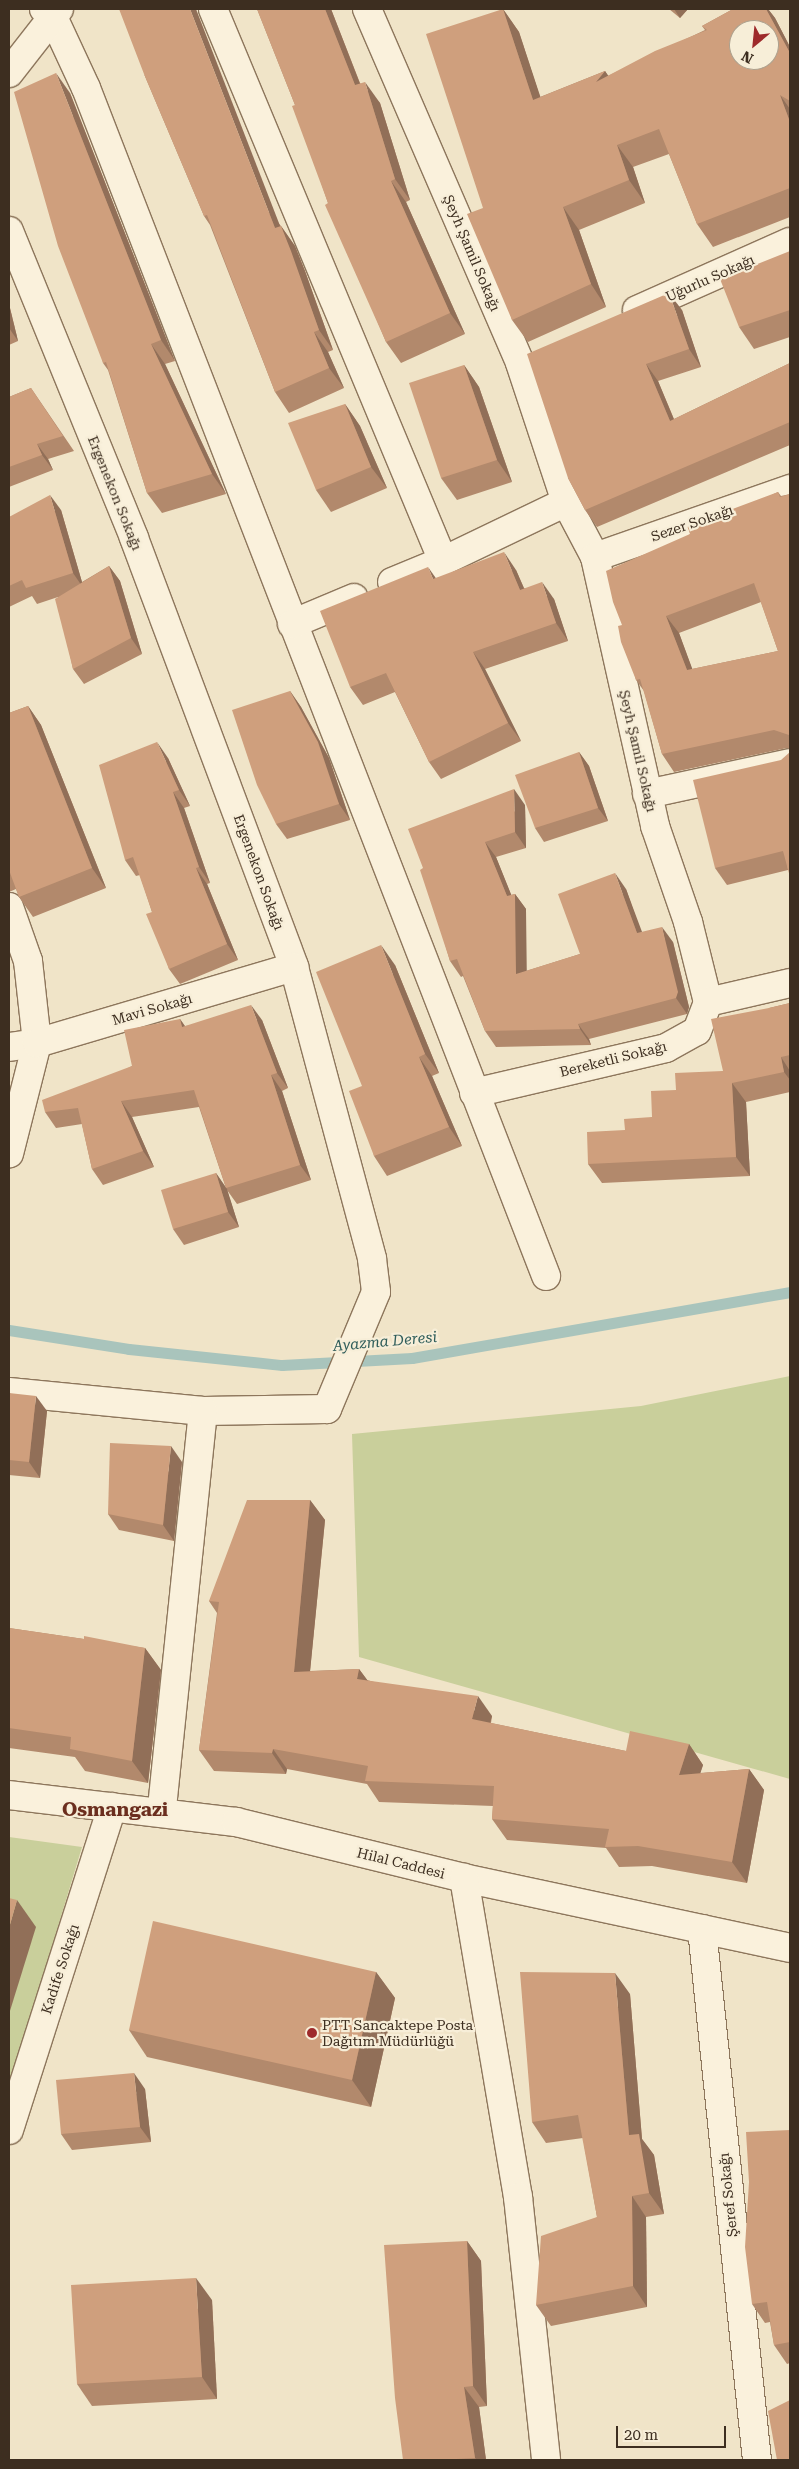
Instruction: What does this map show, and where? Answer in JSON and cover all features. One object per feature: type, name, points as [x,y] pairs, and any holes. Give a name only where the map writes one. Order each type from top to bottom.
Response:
[{"type":"street","points":[[213,9],[443,561]]},
{"type":"street","name":"Şeyh Şamil Sokağı","points":[[367,9],[520,363],[566,502],[595,557],[654,826],[688,922],[708,1002]]},
{"type":"street","points":[[9,73],[52,11]]},
{"type":"street","points":[[52,11],[89,97],[546,1276]]},
{"type":"street","name":"Ergenekon Sokağı","points":[[9,231],[134,538],[294,967],[372,1259],[376,1292],[327,1408],[203,1411],[9,1392]]},
{"type":"street","name":"Uğurlu Sokağı","points":[[610,323],[790,242]]},
{"type":"street","points":[[520,363],[547,351]]},
{"type":"street","name":"Sezer Sokağı","points":[[595,557],[790,489]]},
{"type":"street","points":[[292,624],[443,561],[566,502]]},
{"type":"street","points":[[648,794],[790,763]]},
{"type":"street","points":[[9,907],[28,961],[37,1043],[9,1154]]},
{"type":"street","name":"Mavi Sokağı","points":[[9,1047],[37,1043],[294,967]]},
{"type":"street","points":[[708,1002],[790,983]]},
{"type":"street","name":"Bereketli Sokağı","points":[[474,1093],[666,1048],[696,1031],[708,1002]]},
{"type":"street","points":[[162,1811],[203,1411]]},
{"type":"street","name":"Hilal Caddesi","points":[[9,1795],[162,1811],[236,1822],[464,1878],[790,1948]]},
{"type":"street","name":"Kadife Sokağı","points":[[9,2130],[112,1807]]},
{"type":"street","points":[[464,1878],[518,2197],[546,2460]]},
{"type":"street","name":"Şeref Sokağı","points":[[702,1929],[757,2460]]},
{"type":"green space","points":[[790,1376],[790,1779],[359,1657],[352,1434],[641,1406]]},
{"type":"green space","points":[[9,1837],[82,1847],[9,2089]]},
{"type":"building","points":[[119,9],[190,9],[275,228],[281,226],[291,251],[319,330],[314,332],[329,368],[275,392],[207,215],[204,216],[144,74]]},
{"type":"building","points":[[257,9],[325,9],[355,85],[365,82],[395,179],[391,181],[450,313],[386,342],[325,205],[328,203],[292,106],[295,105]]},
{"type":"building","points":[[503,9],[533,100],[605,71],[596,82],[655,51],[707,30],[702,26],[733,9],[766,9],[772,20],[729,20],[729,70],[779,70],[779,33],[790,53],[790,101],[780,95],[790,122],[790,188],[697,224],[659,129],[617,145],[629,180],[563,207],[591,284],[512,320],[467,214],[483,208],[426,34]]},
{"type":"building","points":[[56,73],[161,340],[151,344],[212,474],[147,493],[106,362],[103,363],[58,246],[14,92]]},
{"type":"building","points":[[790,251],[790,310],[739,327],[720,279]]},
{"type":"building","points":[[669,293],[689,349],[646,364],[670,421],[790,363],[790,422],[585,510],[568,478],[527,354]]},
{"type":"building","points":[[464,365],[497,460],[441,478],[409,383]]},
{"type":"building","points":[[31,388],[63,436],[37,444],[42,455],[9,467],[9,397]]},
{"type":"building","points":[[345,404],[371,467],[316,490],[288,423]]},
{"type":"building","points":[[778,492],[780,497],[790,494],[790,739],[789,735],[774,730],[662,754],[640,679],[636,680],[621,642],[618,626],[622,625],[613,602],[606,571],[690,534],[687,526]],"holes":[[[754,583],[778,651],[687,670],[666,616]]]},
{"type":"building","points":[[50,495],[73,573],[26,588],[22,580],[9,586],[9,517]]},
{"type":"building","points":[[504,552],[520,590],[542,582],[556,623],[473,652],[508,723],[429,762],[386,673],[350,687],[320,611],[428,567],[433,579]]},
{"type":"building","points":[[109,566],[131,638],[73,669],[55,599]]},
{"type":"building","points":[[290,691],[318,742],[339,804],[276,824],[257,785],[232,710]]},
{"type":"building","points":[[28,706],[92,868],[19,897],[9,870],[9,713]]},
{"type":"building","points":[[157,742],[179,790],[173,792],[199,867],[196,868],[227,944],[169,969],[146,914],[152,912],[133,857],[125,860],[99,765]]},
{"type":"building","points":[[579,752],[598,808],[535,828],[515,775]]},
{"type":"building","points":[[790,752],[790,877],[783,851],[715,868],[693,780],[781,760]]},
{"type":"building","points":[[514,789],[515,832],[485,842],[507,896],[515,894],[516,974],[580,954],[558,894],[615,873],[637,933],[662,927],[678,992],[676,998],[578,1024],[580,1029],[485,1031],[457,959],[450,961],[420,870],[423,868],[408,829]]},
{"type":"building","points":[[381,945],[425,1054],[419,1057],[449,1127],[374,1156],[349,1091],[362,1086],[316,972]]},
{"type":"building","points":[[790,1003],[790,1055],[781,1057],[784,1072],[732,1083],[736,1157],[588,1164],[587,1132],[625,1130],[624,1119],[652,1117],[651,1091],[676,1090],[675,1073],[723,1071],[711,1019]]},
{"type":"building","points":[[251,1005],[277,1073],[271,1075],[300,1165],[226,1188],[194,1090],[121,1101],[143,1151],[92,1169],[78,1108],[45,1112],[42,1100],[132,1066],[124,1030],[180,1019],[182,1027]]},
{"type":"building","points":[[216,1173],[228,1212],[173,1229],[161,1190]]},
{"type":"building","points":[[9,1393],[36,1396],[29,1462],[9,1460]]},
{"type":"building","points":[[110,1443],[171,1446],[163,1525],[108,1514]]},
{"type":"building","points":[[247,1500],[310,1500],[294,1672],[359,1669],[357,1679],[478,1696],[472,1719],[626,1751],[630,1731],[689,1744],[679,1775],[749,1769],[732,1862],[638,1846],[605,1847],[609,1829],[492,1819],[494,1786],[365,1781],[368,1766],[273,1749],[272,1753],[199,1750],[219,1602],[209,1601]]},
{"type":"building","points":[[9,1628],[84,1639],[84,1636],[145,1648],[132,1761],[70,1749],[71,1737],[9,1728]]},
{"type":"building","points":[[9,1898],[17,1900],[9,1928]]},
{"type":"building","points":[[153,1921],[376,1972],[352,2080],[129,2030]]},
{"type":"building","points":[[520,1972],[615,1973],[629,2135],[639,2134],[649,2193],[632,2196],[633,2286],[536,2305],[541,2236],[597,2217],[578,2115],[532,2122]]},
{"type":"building","points":[[134,2073],[140,2127],[61,2134],[56,2080]]},
{"type":"building","points":[[790,2130],[790,2342],[774,2345],[767,2302],[752,2304],[745,2247],[749,2182],[746,2132]]},
{"type":"building","points":[[467,2241],[473,2386],[464,2387],[475,2458],[403,2460],[395,2398],[384,2245]]},
{"type":"building","points":[[196,2278],[202,2377],[77,2384],[71,2285]]},
{"type":"building","points":[[790,2400],[790,2460],[777,2460],[768,2411]]},
{"type":"waterway","name":"Ayazma Deresi","points":[[9,1330],[129,1349],[282,1365],[412,1358],[790,1292]]},
{"type":"place","name":"PTT Sancaktepe Posta Dağıtım Müdürlüğü","points":[[312,2033]]},
{"type":"district","name":"Osmangazi","points":[[115,1810]]}]
